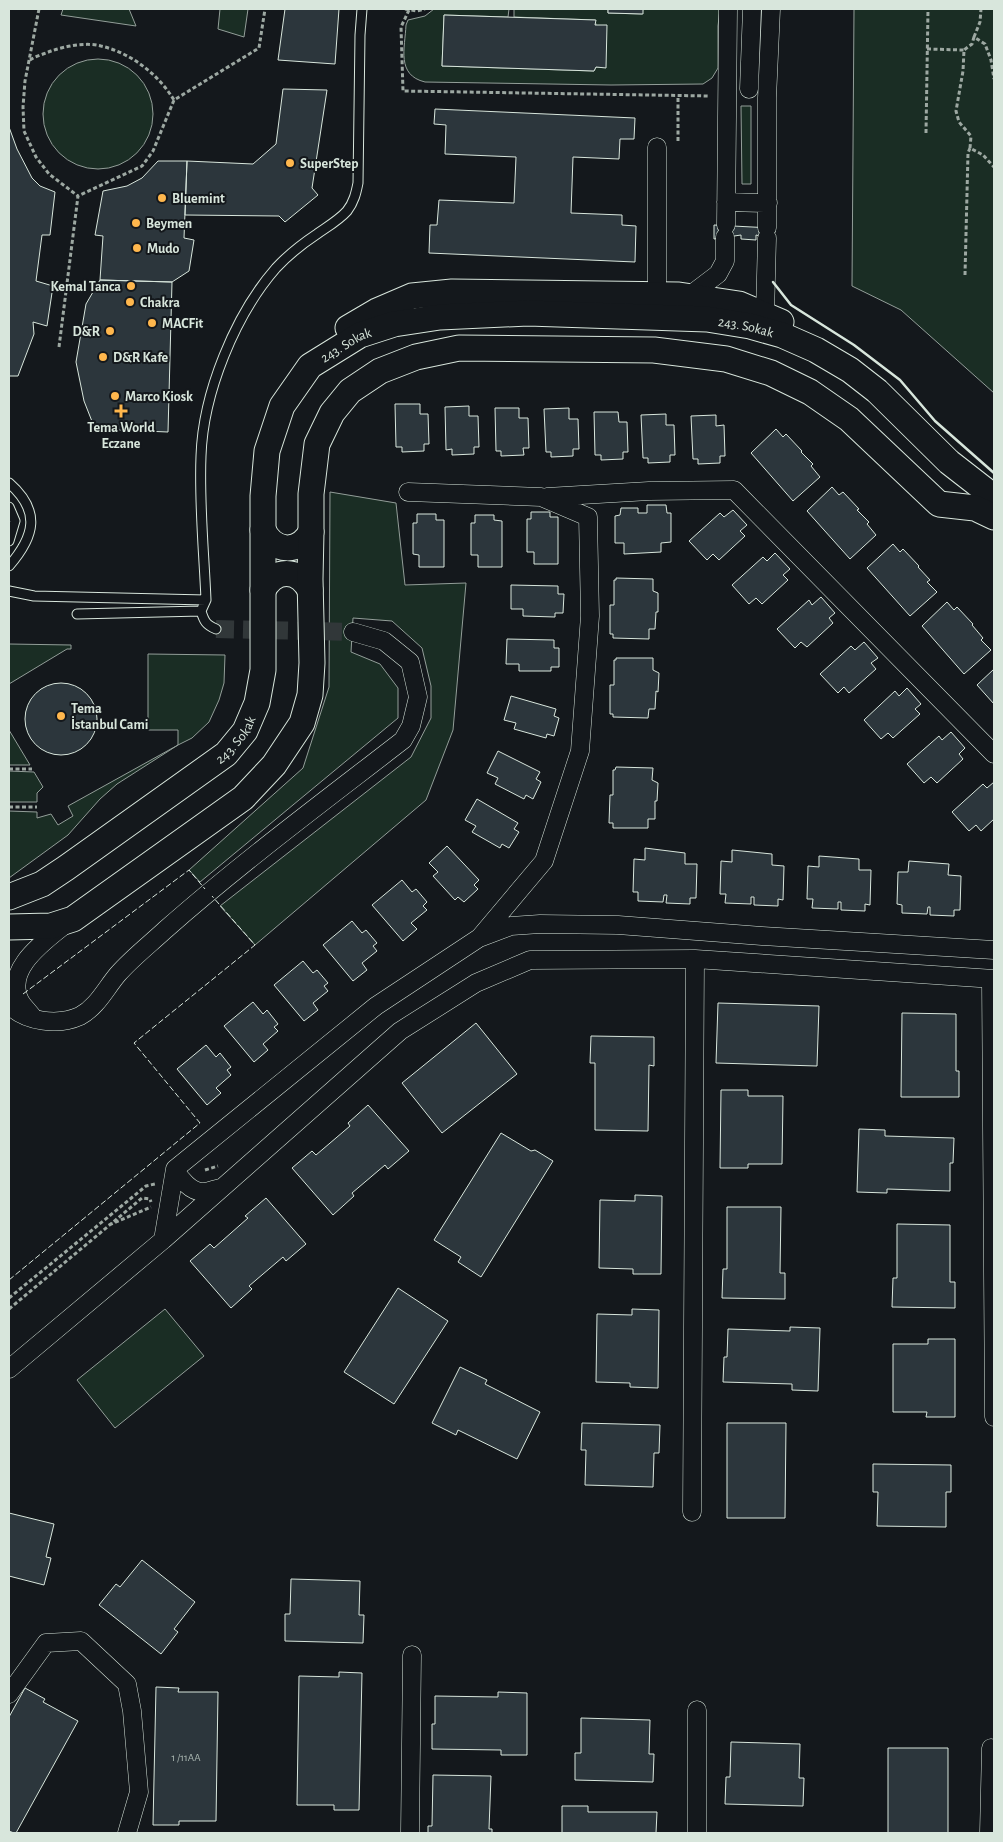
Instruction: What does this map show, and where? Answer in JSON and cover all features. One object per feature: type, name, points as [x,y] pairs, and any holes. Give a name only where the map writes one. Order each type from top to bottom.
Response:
[{"type":"street","points":[[689,296],[718,274],[725,261],[728,9]]},
{"type":"street","points":[[749,89],[752,9]]},
{"type":"street","points":[[765,315],[768,107],[772,9]]},
{"type":"street","points":[[726,101],[749,89]]},
{"type":"street","points":[[749,89],[768,107]]},
{"type":"street","points":[[657,147],[657,294]]},
{"type":"street","points":[[726,202],[768,203]]},
{"type":"street","points":[[310,366],[349,327],[377,311],[412,296],[452,292],[689,296],[739,304],[765,315],[782,323],[816,350]]},
{"type":"street","name":"243. Sokak","points":[[9,897],[42,884],[66,868],[226,754],[245,731],[257,704],[263,670],[263,496],[267,451],[282,406],[310,366],[360,335],[394,324],[440,317],[528,313],[707,319],[750,326],[782,335],[816,350],[850,370],[877,391],[949,462],[994,497]]},
{"type":"street","points":[[36,1020],[21,1003],[17,995],[16,983],[20,969],[28,956],[73,919],[243,798],[274,765],[302,723],[310,695],[312,663],[311,532],[312,494],[317,444],[332,413],[350,391],[380,371],[416,357],[459,348],[654,350],[726,359],[771,372],[810,392],[849,419],[939,504],[975,508],[994,517]]},
{"type":"street","points":[[408,492],[541,498],[649,490],[734,490],[994,754]]},
{"type":"street","points":[[479,938],[544,861],[580,751],[590,616],[588,517],[608,494]]},
{"type":"street","points":[[541,498],[588,517]]},
{"type":"street","points":[[263,530],[272,543],[287,548],[302,543],[311,532]]},
{"type":"street","points":[[262,590],[272,577],[287,573],[301,578],[310,590]]},
{"type":"street","points":[[9,1005],[15,1011],[36,1020],[65,1021],[81,1016],[97,1002],[118,974],[196,903],[403,740],[411,726],[418,697],[410,662],[384,641],[353,632]]},
{"type":"street","points":[[9,927],[51,926],[73,919]]},
{"type":"street","points":[[163,1240],[176,1175],[376,1006],[479,938],[511,926],[540,924],[618,925],[994,950]]},
{"type":"street","points":[[692,1512],[695,959]]},
{"type":"street","points":[[9,1369],[163,1240],[400,1030],[476,983],[530,960],[695,959],[992,979],[994,1417]]},
{"type":"street","points":[[176,1175],[192,1188],[202,1192],[220,1188]]},
{"type":"street","points":[[9,1694],[46,1643],[80,1641],[127,1684],[132,1710],[139,1792],[127,1833]]},
{"type":"street","points":[[410,1833],[412,1655]]},
{"type":"street","points":[[697,1710],[697,1833]]},
{"type":"street","points":[[989,1833],[991,1748]]},
{"type":"lane","points":[[216,628],[204,622],[200,611],[206,600],[200,470],[203,430],[207,408],[213,385],[234,332],[265,281],[290,254],[340,217],[353,202],[358,183],[362,9]]},
{"type":"lane","points":[[9,483],[25,500],[31,520],[26,544],[9,566]]},
{"type":"lane","points":[[9,507],[14,522],[9,541]]},
{"type":"lane","points":[[9,591],[29,596],[206,600]]},
{"type":"lane","points":[[77,614],[200,611]]},
{"type":"path","points":[[39,9],[29,60],[23,107],[24,131],[36,157],[49,174],[78,196]]},
{"type":"path","points":[[78,196],[142,166],[153,151],[174,100],[259,48],[265,9]]},
{"type":"path","points":[[424,9],[417,11],[407,10],[401,27],[402,91],[678,96],[726,101]]},
{"type":"path","points":[[926,133],[928,9]]},
{"type":"path","points":[[927,49],[964,50],[972,44],[980,22],[981,9]]},
{"type":"path","points":[[974,37],[985,44],[991,60],[994,79]]},
{"type":"path","points":[[29,60],[59,48],[100,45],[123,54],[144,66],[167,88],[174,100]]},
{"type":"path","points":[[964,50],[963,71],[956,111],[960,122],[970,136],[965,275]]},
{"type":"path","points":[[678,96],[678,141]]},
{"type":"path","points":[[970,148],[982,154],[994,167]]},
{"type":"path","points":[[58,347],[78,196]]},
{"type":"path","points":[[9,769],[32,769]]},
{"type":"path","points":[[9,806],[37,807]]},
{"type":"path","points":[[9,1298],[146,1186],[176,1175],[223,1165]]},
{"type":"path","points":[[9,1309],[109,1225],[142,1198],[150,1199],[152,1207],[109,1225]]},
{"type":"green space","points":[[63,9],[129,9],[136,26],[61,15]]},
{"type":"green space","points":[[220,9],[248,9],[244,37],[218,29]]},
{"type":"green space","points":[[434,9],[509,9],[508,17],[444,15],[442,66],[594,71],[596,67],[605,67],[595,20],[514,17],[514,9],[608,9],[608,13],[642,14],[643,9],[720,9],[718,68],[712,78],[703,84],[611,85],[425,82],[416,78],[406,67],[404,51],[406,25],[408,20],[425,16]]},
{"type":"green space","points":[[854,9],[994,9],[994,393],[901,310],[852,286]]},
{"type":"green space","points":[[98,59],[119,63],[137,75],[149,93],[153,114],[149,135],[137,153],[119,165],[98,169],[77,165],[59,153],[47,135],[43,114],[47,93],[59,75],[77,63]]},
{"type":"green space","points":[[741,106],[751,106],[751,184],[742,184]]},
{"type":"green space","points":[[330,492],[396,503],[405,585],[466,583],[453,730],[426,800],[255,945],[220,906],[411,757],[431,718],[431,686],[422,648],[392,621],[353,618],[351,652],[380,664],[398,688],[398,718],[200,882],[189,870],[303,768],[329,687]]},
{"type":"green space","points":[[9,644],[71,645],[71,649],[67,649],[9,684]]},
{"type":"green space","points":[[148,654],[225,655],[224,683],[209,722],[192,738],[178,745],[178,730],[148,730]]},
{"type":"green space","points":[[9,730],[30,765],[9,765]]},
{"type":"green space","points":[[178,745],[117,784],[100,799],[68,835],[9,878],[9,811],[37,812],[37,818],[51,814],[58,825],[73,816],[68,806]]},
{"type":"green space","points":[[9,771],[34,772],[43,787],[37,793],[37,802],[9,802]]},
{"type":"green space","points":[[165,1309],[204,1356],[115,1428],[77,1380]]},
{"type":"building","points":[[285,9],[339,9],[335,64],[278,60]]},
{"type":"building","points":[[608,9],[643,9],[643,14],[608,13]]},
{"type":"building","points":[[444,15],[596,20],[595,25],[607,25],[606,68],[596,67],[594,71],[442,66]]},
{"type":"building","points":[[283,89],[327,90],[312,188],[318,195],[285,222],[279,216],[185,215],[187,161],[253,164],[276,144]]},
{"type":"building","points":[[435,109],[635,118],[634,139],[620,139],[619,159],[573,157],[571,213],[622,215],[622,225],[636,226],[635,262],[429,253],[430,225],[437,225],[439,200],[514,203],[516,157],[445,154],[446,125],[434,124]]},
{"type":"building","points":[[9,127],[17,149],[32,178],[40,186],[55,192],[50,235],[42,235],[36,281],[53,286],[47,326],[33,322],[34,334],[18,376],[9,376]]},
{"type":"building","points":[[158,161],[187,161],[184,238],[194,240],[189,271],[172,282],[100,280],[103,236],[95,235],[103,191],[127,186],[142,178]]},
{"type":"building","points":[[714,225],[771,228],[767,238],[756,235],[756,240],[741,239],[741,235],[714,239]]},
{"type":"building","points":[[100,280],[172,282],[168,432],[95,429],[84,401],[76,362],[86,304]]},
{"type":"building","points":[[395,404],[420,404],[420,414],[428,414],[429,444],[424,444],[424,451],[402,452],[402,447],[396,447]]},
{"type":"building","points":[[469,406],[469,416],[478,416],[479,447],[474,447],[474,454],[452,455],[452,449],[446,450],[445,407]]},
{"type":"building","points":[[495,408],[519,408],[519,418],[528,418],[529,448],[523,448],[524,455],[501,456],[501,451],[496,451]]},
{"type":"building","points":[[569,408],[569,419],[578,419],[579,449],[573,449],[573,456],[551,457],[551,452],[546,452],[544,409]]},
{"type":"building","points":[[594,412],[618,412],[619,422],[627,422],[628,452],[623,452],[623,459],[601,460],[601,455],[595,455]]},
{"type":"building","points":[[666,414],[666,425],[674,425],[675,455],[670,455],[670,462],[648,463],[648,458],[643,458],[641,415]]},
{"type":"building","points":[[716,415],[716,426],[724,425],[725,456],[720,456],[720,463],[698,464],[698,459],[693,459],[691,416]]},
{"type":"building","points":[[776,429],[783,437],[786,434],[802,451],[813,464],[811,466],[820,477],[793,501],[751,453]]},
{"type":"building","points":[[832,487],[839,495],[843,492],[859,509],[857,510],[869,522],[867,524],[876,535],[850,559],[807,511]]},
{"type":"building","points":[[647,505],[666,505],[667,513],[671,513],[671,542],[661,543],[661,552],[624,554],[624,543],[615,543],[615,516],[620,515],[621,508],[638,508],[638,513],[647,513]]},
{"type":"building","points":[[733,510],[747,525],[740,531],[745,536],[719,560],[713,554],[707,560],[689,541],[720,513],[724,517]]},
{"type":"building","points":[[531,512],[550,512],[550,517],[558,517],[558,564],[534,564],[534,552],[527,552],[527,519],[531,519]]},
{"type":"building","points":[[417,514],[436,514],[436,520],[444,520],[444,567],[419,567],[419,555],[413,554],[413,523],[417,523]]},
{"type":"building","points":[[475,515],[494,515],[494,520],[502,521],[502,567],[478,567],[478,555],[471,555],[471,523],[475,523]]},
{"type":"building","points":[[893,544],[900,552],[903,549],[919,566],[930,580],[927,582],[937,592],[910,616],[867,568]]},
{"type":"building","points":[[775,553],[790,569],[783,575],[788,580],[762,604],[756,598],[749,604],[732,585],[763,557],[767,561]]},
{"type":"building","points":[[616,578],[653,579],[653,591],[658,593],[658,612],[656,612],[655,629],[649,629],[649,639],[613,638],[613,634],[610,634],[610,605],[614,605],[614,580]]},
{"type":"building","points":[[511,585],[558,586],[558,594],[564,594],[563,613],[555,613],[555,617],[523,616],[523,609],[511,609]]},
{"type":"building","points":[[821,597],[835,613],[829,618],[833,623],[807,647],[801,642],[795,648],[777,629],[809,600],[812,605]]},
{"type":"building","points":[[947,602],[954,610],[957,607],[973,624],[983,638],[981,640],[991,650],[964,674],[922,626]]},
{"type":"building","points":[[507,639],[554,640],[554,648],[559,648],[559,667],[551,667],[551,671],[519,671],[519,664],[506,664]]},
{"type":"building","points":[[864,642],[878,658],[871,663],[876,669],[849,693],[844,687],[838,693],[820,674],[851,646],[855,650]]},
{"type":"building","points":[[616,658],[653,658],[653,670],[659,673],[658,692],[656,691],[655,709],[649,709],[648,718],[613,717],[613,714],[610,714],[610,685],[614,685],[614,660]]},
{"type":"building","points":[[994,669],[994,704],[977,685]]},
{"type":"building","name":"Tema İstanbul Cami","points":[[61,683],[81,689],[91,699],[97,719],[91,739],[81,749],[61,755],[41,749],[31,739],[25,719],[31,699],[41,689]]},
{"type":"building","points":[[907,688],[921,704],[915,709],[920,714],[893,738],[888,733],[881,739],[864,720],[895,691],[899,696]]},
{"type":"building","points":[[511,696],[556,709],[554,716],[559,718],[554,736],[547,734],[546,738],[514,729],[516,723],[504,720]]},
{"type":"building","points":[[951,732],[965,748],[959,754],[963,759],[937,783],[931,777],[924,783],[907,764],[939,736],[942,740]]},
{"type":"building","points":[[498,751],[540,772],[536,779],[541,782],[533,799],[526,795],[524,799],[495,784],[498,778],[487,773]]},
{"type":"building","points":[[616,767],[653,768],[652,780],[658,783],[657,801],[655,801],[655,819],[648,819],[648,828],[613,828],[613,823],[609,823],[610,795],[613,795],[613,770]]},
{"type":"building","points":[[994,782],[994,819],[981,831],[976,825],[969,831],[952,812],[983,784],[987,788]]},
{"type":"building","points":[[477,799],[518,823],[514,829],[519,832],[509,848],[502,844],[500,848],[472,832],[476,826],[465,820]]},
{"type":"building","points":[[447,846],[479,880],[474,885],[478,889],[464,902],[458,897],[455,900],[433,876],[438,872],[429,863]]},
{"type":"building","points":[[645,848],[685,853],[685,864],[697,864],[696,898],[690,898],[690,904],[666,903],[667,895],[664,895],[663,902],[638,901],[638,892],[633,892],[634,859],[645,860]]},
{"type":"building","points":[[732,850],[772,854],[772,865],[784,866],[783,900],[778,899],[778,906],[754,905],[754,897],[751,897],[751,904],[725,903],[726,894],[720,894],[721,861],[732,862]]},
{"type":"building","points":[[819,856],[859,859],[859,870],[871,870],[870,905],[865,904],[865,911],[841,910],[841,902],[838,902],[838,909],[812,908],[813,899],[807,899],[808,866],[819,867]]},
{"type":"building","points":[[909,861],[949,864],[948,875],[961,876],[960,910],[954,910],[954,916],[930,915],[930,907],[928,907],[927,914],[902,913],[902,905],[897,904],[898,872],[908,872]]},
{"type":"building","points":[[402,880],[412,892],[416,889],[427,902],[423,906],[427,910],[411,923],[417,929],[403,941],[372,905]]},
{"type":"building","points":[[352,921],[362,933],[366,930],[377,943],[373,946],[377,951],[362,963],[367,970],[353,981],[323,945]]},
{"type":"building","points":[[303,961],[313,973],[317,970],[328,983],[324,986],[328,991],[313,1003],[318,1010],[304,1021],[274,985]]},
{"type":"building","points":[[253,1002],[263,1014],[267,1010],[278,1024],[274,1027],[278,1031],[263,1044],[268,1050],[254,1062],[224,1026]]},
{"type":"building","points":[[718,1003],[819,1006],[817,1066],[716,1063]]},
{"type":"building","points":[[902,1013],[956,1014],[956,1071],[959,1071],[959,1097],[901,1097]]},
{"type":"building","points":[[476,1023],[517,1074],[442,1133],[402,1083]]},
{"type":"building","points":[[591,1036],[654,1037],[654,1066],[649,1065],[648,1131],[595,1130],[595,1063],[590,1063]]},
{"type":"building","points":[[206,1045],[216,1057],[220,1053],[231,1067],[227,1070],[231,1075],[216,1088],[221,1093],[207,1105],[177,1069]]},
{"type":"building","points":[[721,1090],[748,1090],[748,1096],[783,1096],[782,1164],[748,1164],[748,1168],[720,1168]]},
{"type":"building","points":[[368,1105],[409,1151],[388,1169],[385,1165],[352,1193],[354,1196],[333,1215],[292,1168],[312,1151],[316,1155],[350,1126],[348,1123]]},
{"type":"building","points":[[859,1129],[885,1130],[885,1136],[954,1138],[953,1163],[950,1163],[950,1191],[887,1189],[887,1193],[857,1192]]},
{"type":"building","points":[[501,1133],[531,1151],[535,1150],[553,1161],[481,1277],[458,1262],[461,1257],[434,1240]]},
{"type":"building","points":[[635,1195],[662,1196],[661,1274],[633,1274],[633,1269],[599,1268],[600,1200],[635,1201]]},
{"type":"building","points":[[266,1198],[306,1244],[286,1261],[283,1257],[249,1286],[252,1289],[231,1308],[190,1261],[210,1244],[214,1248],[248,1218],[245,1216]]},
{"type":"building","points":[[727,1207],[781,1207],[780,1273],[785,1273],[785,1299],[722,1298],[723,1269],[727,1269]]},
{"type":"building","points":[[897,1224],[950,1225],[950,1282],[955,1282],[955,1308],[892,1307],[893,1278],[897,1278]]},
{"type":"building","points":[[398,1288],[448,1321],[394,1404],[344,1372]]},
{"type":"building","points":[[632,1309],[659,1310],[658,1388],[630,1387],[630,1383],[596,1382],[597,1314],[632,1315]]},
{"type":"building","points":[[790,1327],[820,1328],[818,1391],[792,1390],[792,1384],[723,1382],[724,1357],[727,1357],[728,1329],[790,1331]]},
{"type":"building","points":[[928,1339],[955,1339],[955,1417],[926,1417],[927,1412],[893,1412],[893,1344],[928,1344]]},
{"type":"building","points":[[460,1367],[487,1380],[485,1384],[540,1412],[517,1459],[458,1430],[456,1435],[432,1423]]},
{"type":"building","points":[[582,1423],[660,1425],[659,1453],[654,1453],[653,1487],[585,1485],[586,1450],[581,1450]]},
{"type":"building","points":[[727,1423],[786,1423],[785,1518],[727,1518]]},
{"type":"building","points":[[873,1464],[951,1465],[951,1492],[946,1492],[946,1527],[877,1526],[878,1492],[873,1492]]},
{"type":"building","points":[[9,1513],[54,1524],[46,1557],[51,1558],[44,1585],[9,1576]]},
{"type":"building","points":[[142,1560],[195,1602],[174,1629],[178,1632],[161,1654],[99,1605],[116,1584],[120,1587]]},
{"type":"building","points":[[291,1579],[360,1581],[359,1615],[364,1615],[363,1643],[285,1641],[285,1614],[290,1614]]},
{"type":"building","points":[[339,1672],[362,1673],[359,1810],[334,1810],[334,1805],[297,1805],[299,1676],[339,1677]]},
{"type":"building","points":[[156,1687],[179,1688],[178,1692],[218,1692],[216,1821],[179,1821],[179,1825],[153,1825]]},
{"type":"building","points":[[25,1688],[45,1699],[43,1702],[78,1721],[16,1833],[14,1833],[9,1831],[9,1717]]},
{"type":"building","points":[[498,1692],[527,1693],[527,1755],[501,1755],[501,1750],[432,1749],[432,1724],[435,1724],[435,1696],[498,1697]]},
{"type":"building","points":[[581,1718],[650,1720],[649,1754],[654,1754],[653,1782],[575,1780],[575,1753],[581,1753]]},
{"type":"building","points":[[731,1742],[800,1744],[799,1778],[804,1778],[803,1806],[725,1804],[726,1777],[730,1777]]},
{"type":"building","points":[[888,1748],[948,1748],[948,1833],[888,1833]]},
{"type":"building","points":[[433,1775],[491,1776],[489,1829],[492,1829],[492,1833],[428,1833],[428,1826],[432,1826]]},
{"type":"building","points":[[562,1806],[588,1806],[588,1812],[657,1812],[656,1833],[562,1833]]},
{"type":"tunnel","points":[[216,629],[353,632]]},
{"type":"fence","points":[[23,994],[189,870],[205,889]]},
{"type":"fence","points":[[9,1280],[200,1123],[134,1043],[255,945],[212,896]]},
{"type":"wall","points":[[773,282],[791,305],[854,345],[900,380],[935,421],[994,473]]},
{"type":"place","name":"SuperStep","points":[[290,163]]},
{"type":"place","name":"Bluemint","points":[[162,198]]},
{"type":"place","name":"Beymen","points":[[136,223]]},
{"type":"place","name":"Mudo","points":[[137,248]]},
{"type":"place","name":"Kemal Tanca","points":[[131,286]]},
{"type":"place","name":"Chakra","points":[[130,302]]},
{"type":"place","name":"MACFit","points":[[152,323]]},
{"type":"place","name":"D&R","points":[[110,331]]},
{"type":"place","name":"D&R Kafe","points":[[103,357]]},
{"type":"place","name":"Marco Kiosk","points":[[115,396]]},
{"type":"place","name":"Tema World Eczane","points":[[121,411]]},
{"type":"place","name":"Tema İstanbul Cami","points":[[61,716]]}]
